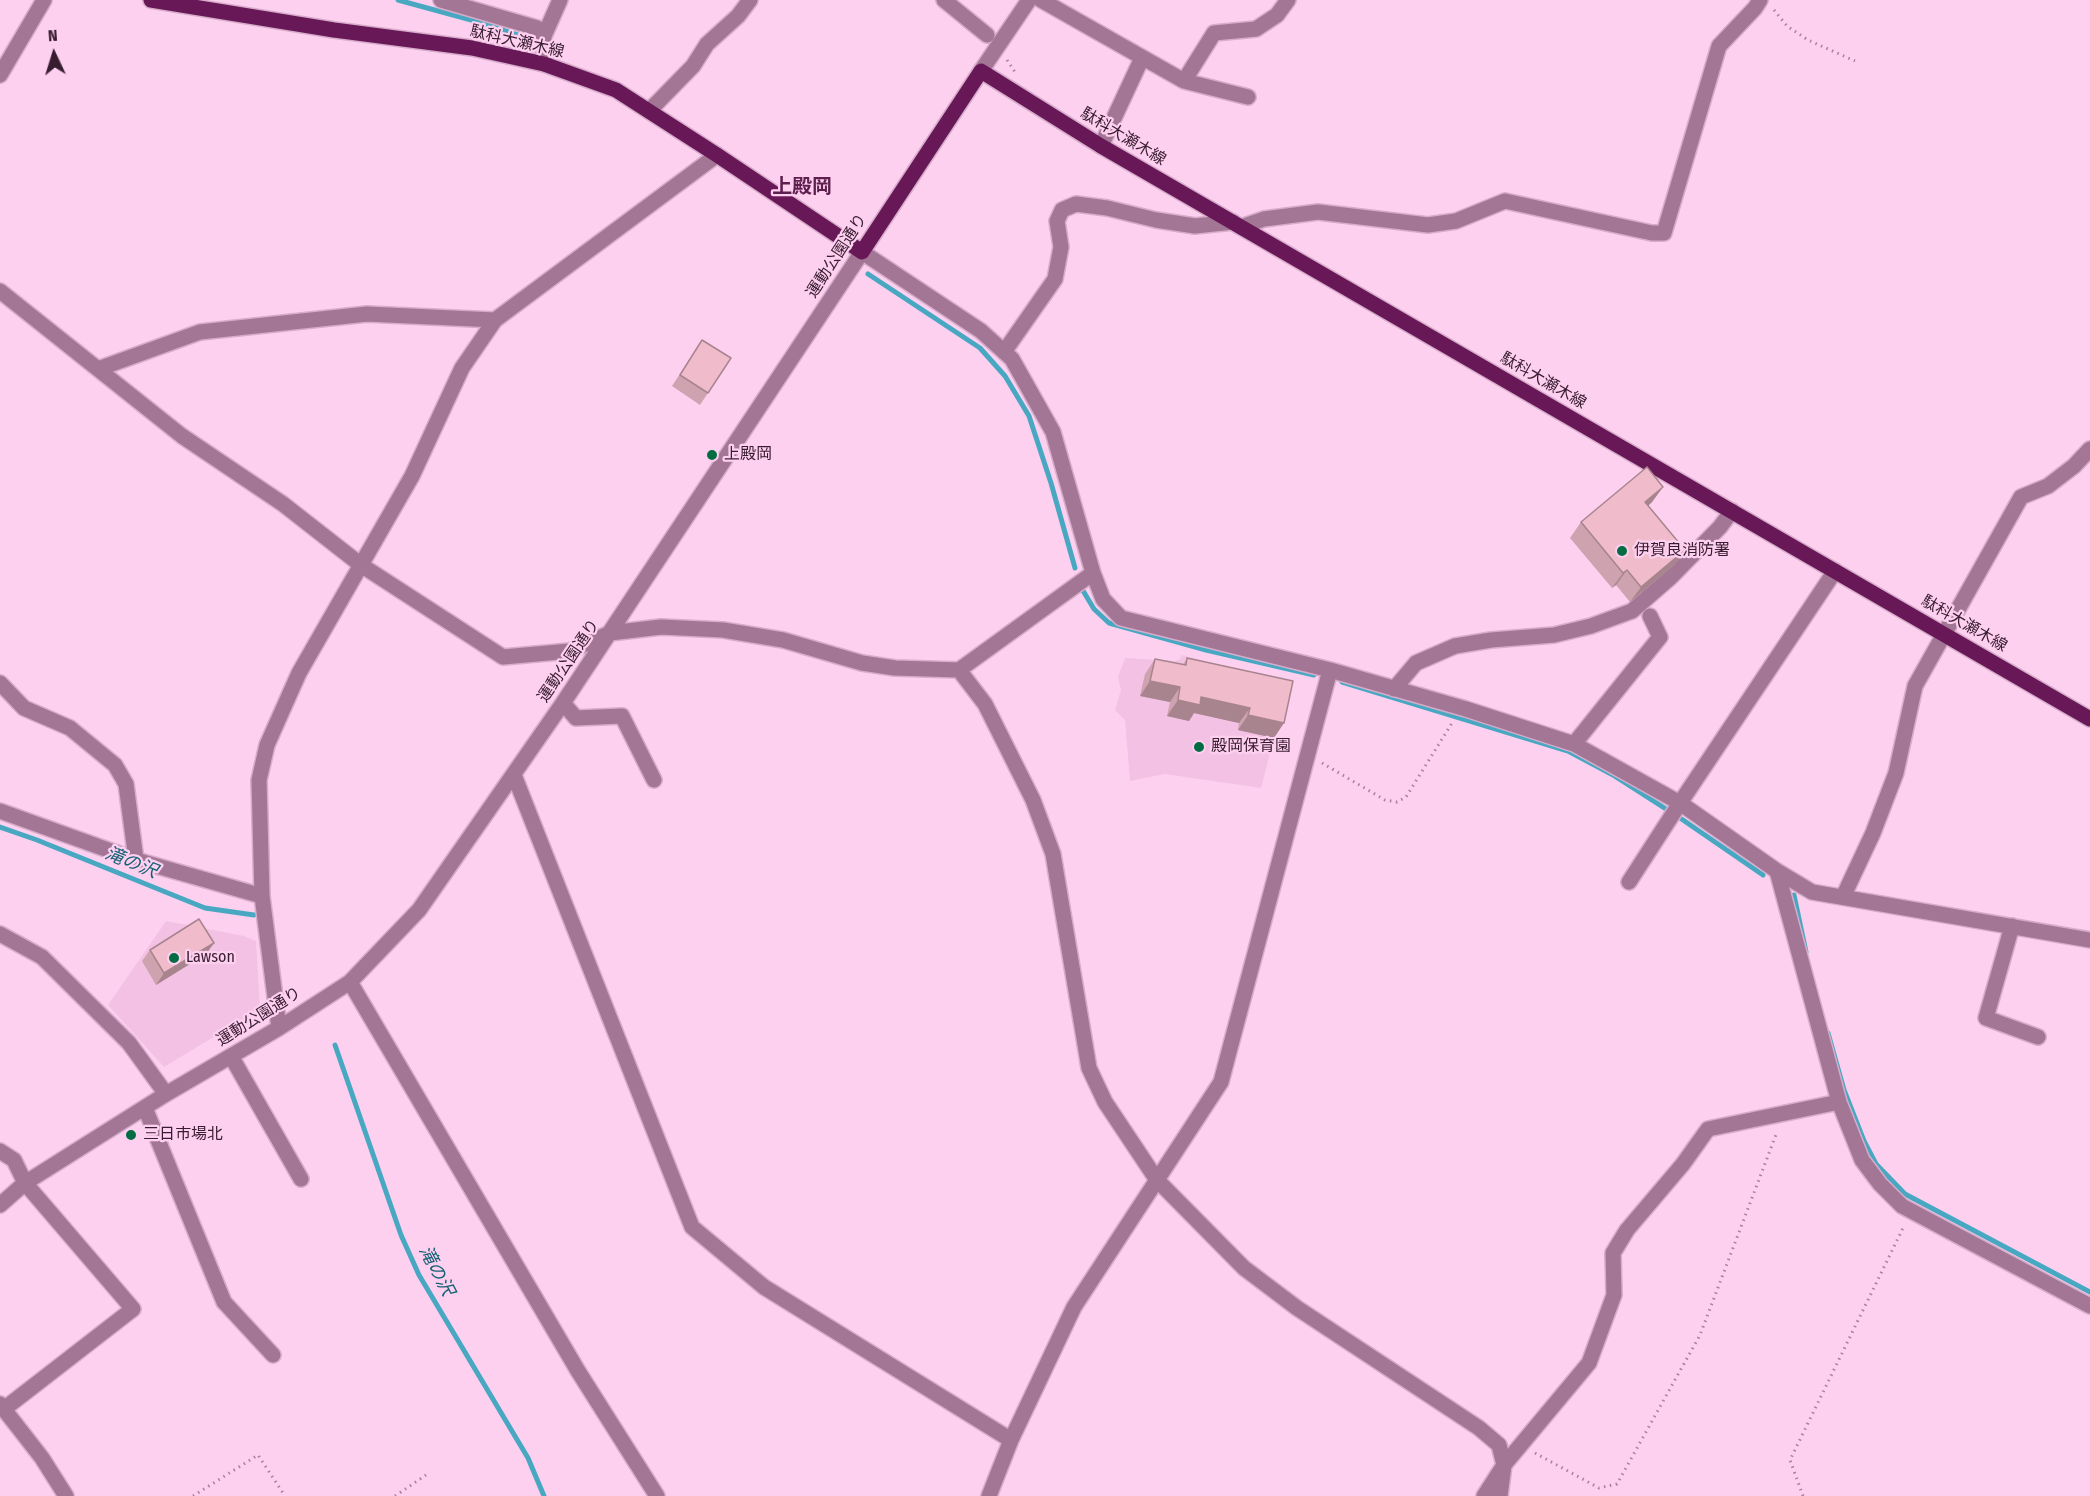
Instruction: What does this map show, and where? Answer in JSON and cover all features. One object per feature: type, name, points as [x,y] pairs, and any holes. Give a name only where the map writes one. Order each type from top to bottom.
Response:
[{"type":"main road","name":"駄科大瀬木線","points":[[152,0],[334,30],[472,48],[544,63],[616,90],[862,252]]},
{"type":"main road","name":"駄科大瀬木線","points":[[981,71],[1101,146],[1946,633],[2090,719]]},
{"type":"main road","name":"運動公園通り","points":[[862,252],[981,71]]},
{"type":"street","points":[[0,75],[44,0]]},
{"type":"street","points":[[441,0],[537,28],[544,36]]},
{"type":"street","points":[[544,63],[544,36],[560,0]]},
{"type":"street","points":[[649,111],[693,66],[707,44],[738,16],[750,0]]},
{"type":"street","points":[[944,0],[987,35]]},
{"type":"street","name":"運動公園通り","points":[[981,71],[1029,0]]},
{"type":"street","points":[[1041,0],[1184,81],[1248,96]]},
{"type":"street","points":[[1184,81],[1214,33],[1256,29],[1277,15],[1288,0]]},
{"type":"street","points":[[1004,352],[1055,279],[1061,247],[1057,221],[1062,210],[1077,204],[1195,226],[1237,225],[1318,212],[1428,225],[1456,221],[1505,201],[1652,233],[1664,233],[1719,46],[1755,8],[1765,3]]},
{"type":"street","points":[[1101,146],[1142,58]]},
{"type":"street","points":[[279,1028],[262,896],[259,780],[267,745],[299,673],[412,476],[462,368],[495,320],[717,155]]},
{"type":"street","points":[[862,252],[981,331],[1012,359],[1053,432],[1093,573],[1103,599],[1121,618],[1330,670],[1466,709],[1574,744],[1675,810],[1812,892],[2090,940]]},
{"type":"street","name":"運動公園通り","points":[[0,1205],[26,1183],[166,1094],[279,1028],[350,982],[419,910],[563,703],[862,252]]},
{"type":"street","points":[[0,291],[182,436],[283,504],[361,565],[503,657],[570,651],[610,633],[661,627],[723,630],[783,640],[861,663],[895,668],[959,670],[1093,573]]},
{"type":"street","points":[[98,369],[200,332],[367,314],[495,320]]},
{"type":"street","points":[[1843,897],[1874,833],[1896,773],[1915,686],[2021,497],[2049,486],[2074,466],[2090,449]]},
{"type":"street","points":[[1394,688],[1416,663],[1455,646],[1491,640],[1554,635],[1591,626],[1632,610],[1671,577],[1720,527],[1732,511]]},
{"type":"street","points":[[1629,882],[1835,571]]},
{"type":"street","points":[[1574,744],[1660,637],[1650,616]]},
{"type":"street","points":[[959,670],[985,704],[1033,800],[1053,854],[1089,1068],[1105,1102],[1157,1180],[1244,1268],[1298,1308],[1479,1428],[1499,1445],[1504,1465],[1500,1496]]},
{"type":"street","points":[[989,1496],[1011,1440],[1074,1307],[1221,1082],[1330,670]]},
{"type":"street","points":[[0,684],[24,708],[70,728],[115,765],[126,784],[136,860]]},
{"type":"street","points":[[563,703],[576,718],[622,717],[654,780]]},
{"type":"street","points":[[514,775],[692,1227],[764,1287],[1011,1440]]},
{"type":"street","points":[[0,811],[136,860],[262,896]]},
{"type":"street","points":[[1778,871],[1839,1102],[1862,1160],[1880,1184],[1902,1206],[2090,1305]]},
{"type":"street","points":[[2012,926],[1986,1018],[2038,1037]]},
{"type":"street","points":[[0,934],[42,957],[129,1043],[166,1094]]},
{"type":"street","points":[[350,982],[578,1371],[657,1496]]},
{"type":"street","points":[[231,1056],[301,1179]]},
{"type":"street","points":[[1484,1496],[1504,1465],[1589,1363],[1614,1295],[1613,1253],[1627,1230],[1683,1164],[1707,1129],[1839,1102]]},
{"type":"street","points":[[145,1108],[225,1302],[273,1355]]},
{"type":"street","points":[[0,1151],[14,1160],[26,1183],[133,1309],[2,1406],[42,1458],[66,1496]]},
{"type":"path","points":[[1765,3],[1787,26],[1808,40],[1856,61]]},
{"type":"path","points":[[1308,754],[1385,800],[1397,802],[1406,797],[1452,723]]},
{"type":"path","points":[[1520,1445],[1599,1488],[1617,1484],[1700,1335],[1784,1113]]},
{"type":"path","points":[[1803,1496],[1790,1460],[1911,1211]]},
{"type":"path","points":[[193,1496],[258,1455],[285,1496]]},
{"type":"path","points":[[394,1496],[426,1475]]},
{"type":"shaded area","name":"殿岡保育園","points":[[1182,655],[1288,683],[1261,788],[1165,774],[1130,781],[1125,720],[1115,710],[1121,690],[1118,677],[1125,658],[1175,661]]},
{"type":"shaded area","points":[[166,921],[244,936],[256,941],[260,1009],[164,1067],[108,1005]]},
{"type":"building","points":[[702,340],[731,358],[708,393],[680,375]]},
{"type":"building","name":"伊賀良消防署","points":[[1647,467],[1663,487],[1645,502],[1685,550],[1641,587],[1627,570],[1623,573],[1581,522]]},
{"type":"building","points":[[1187,658],[1293,681],[1284,723],[1248,715],[1250,708],[1201,697],[1200,705],[1178,700],[1180,687],[1150,681],[1155,659],[1186,665]]},
{"type":"building","name":"Lawson","points":[[199,919],[214,943],[164,973],[150,950]]},
{"type":"waterway","points":[[398,0],[533,40]]},
{"type":"waterway","points":[[868,274],[980,348],[1005,376],[1029,416],[1075,568]]},
{"type":"waterway","points":[[1082,589],[1094,609],[1109,623],[1206,650],[1314,675]]},
{"type":"waterway","points":[[1342,682],[1568,751],[1613,775],[1763,875]]},
{"type":"waterway","name":"滝の沢","points":[[0,827],[205,908],[254,915]]},
{"type":"waterway","points":[[1794,895],[1806,952]]},
{"type":"waterway","points":[[1828,1033],[1844,1090],[1864,1141],[1876,1164],[1905,1194],[2090,1292]]},
{"type":"waterway","name":"滝の沢","points":[[335,1045],[401,1235],[419,1275],[528,1458],[544,1496]]},
{"type":"place","name":"上殿岡","points":[[712,455]]},
{"type":"place","name":"伊賀良消防署","points":[[1622,551]]},
{"type":"place","name":"殿岡保育園","points":[[1199,747]]},
{"type":"place","name":"Lawson","points":[[174,958]]},
{"type":"place","name":"三日市場北","points":[[131,1135]]},
{"type":"district","name":"上殿岡","points":[[802,187]]}]
